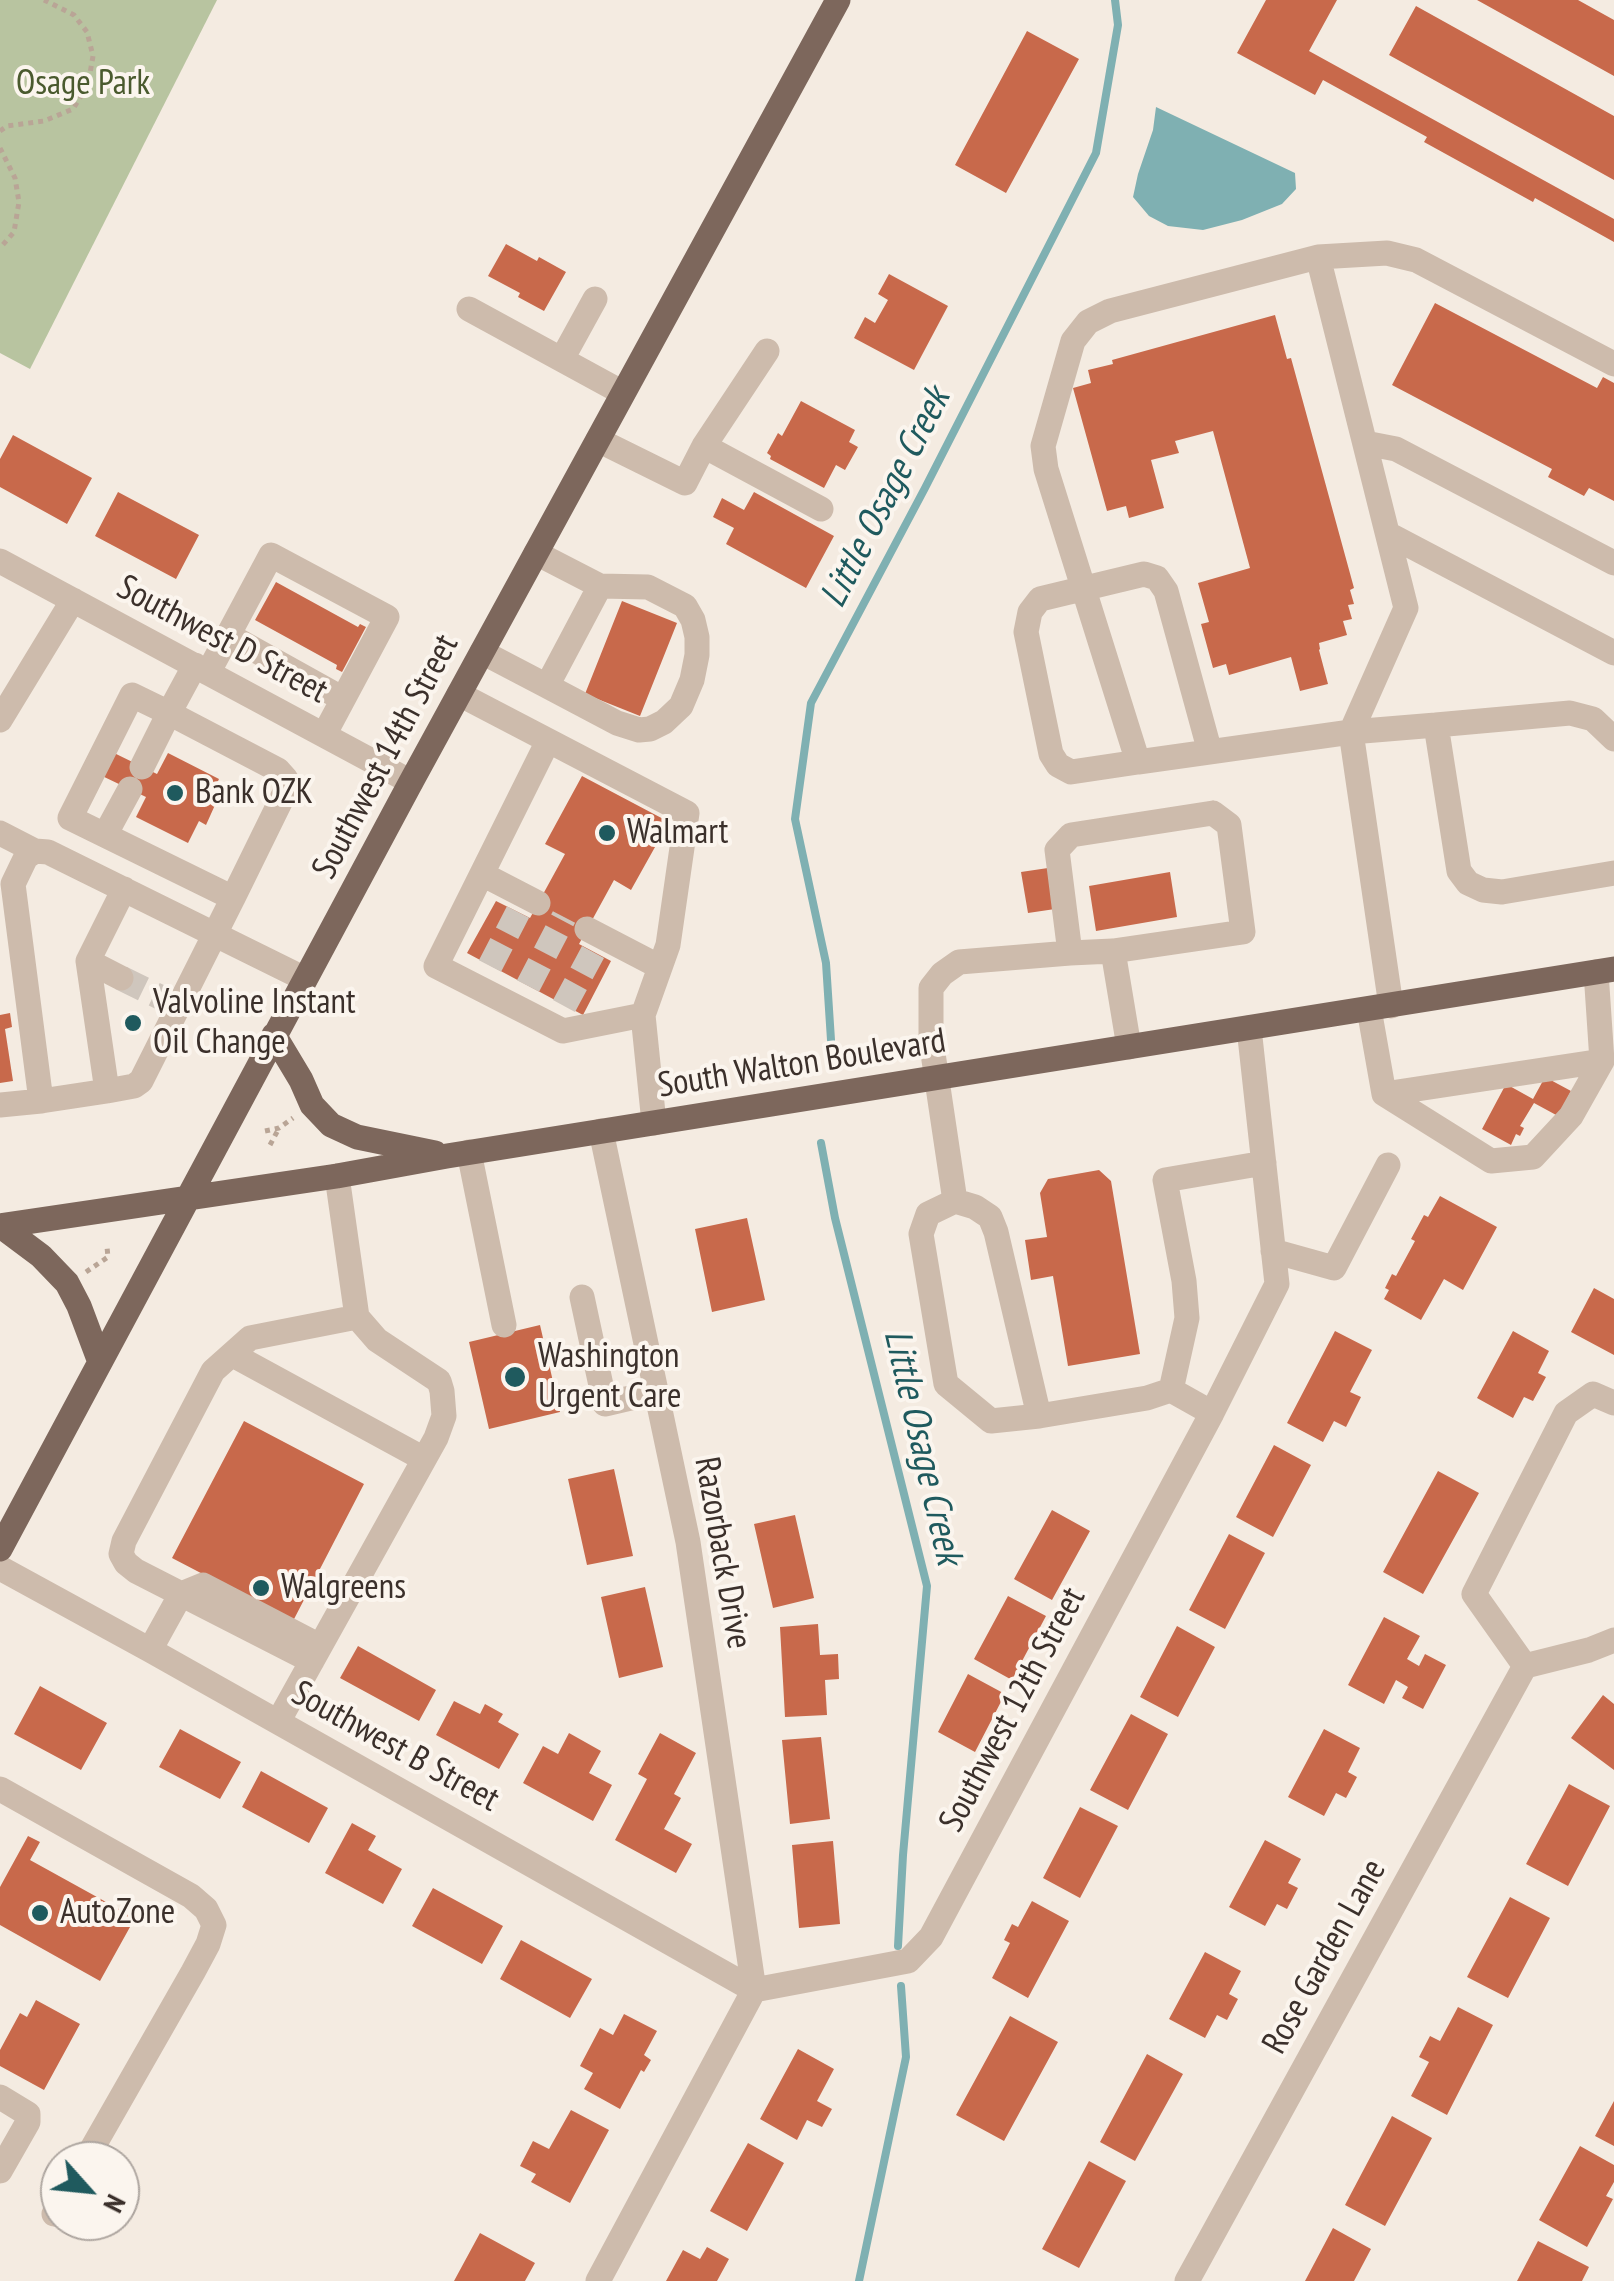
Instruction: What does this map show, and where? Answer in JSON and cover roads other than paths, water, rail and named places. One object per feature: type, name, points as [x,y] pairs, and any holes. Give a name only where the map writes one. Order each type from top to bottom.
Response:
[{"type":"main road","name":"Southwest 14th Street","points":[[0,1549],[274,1035],[838,0]]},
{"type":"main road","name":"South Walton Boulevard","points":[[0,1226],[337,1176],[1605,971]]},
{"type":"main road","points":[[274,1035],[312,1105],[331,1125],[357,1137],[458,1154]]},
{"type":"main road","points":[[0,1226],[41,1256],[67,1283],[100,1362]]},
{"type":"street","points":[[1138,762],[1046,470],[1042,446],[1073,341],[1088,322],[1110,311],[1318,256],[1388,253],[1416,260],[1614,364]]},
{"type":"street","points":[[1318,256],[1406,608],[1350,732],[1380,1007],[1384,1094]]},
{"type":"street","points":[[562,359],[595,299]]},
{"type":"street","points":[[470,309],[623,393]]},
{"type":"street","points":[[598,440],[685,484],[704,446],[767,352]]},
{"type":"street","points":[[1365,443],[1396,449],[1614,563]]},
{"type":"street","points":[[704,446],[822,510]]},
{"type":"street","points":[[1388,534],[1614,653]]},
{"type":"street","points":[[482,652],[618,723],[639,730],[650,730],[664,722],[681,706],[698,655],[693,620],[685,606],[648,586],[600,586],[536,553]]},
{"type":"street","points":[[105,835],[169,713],[228,635],[271,555],[387,617],[324,735]]},
{"type":"street","name":"Southwest D Street","points":[[0,561],[411,782]]},
{"type":"street","points":[[1210,752],[1166,591],[1157,578],[1144,574],[1040,599],[1030,612],[1026,632],[1051,754],[1058,765],[1071,772],[1350,732],[1570,713],[1593,719],[1614,739]]},
{"type":"street","points":[[547,686],[600,586]]},
{"type":"street","points":[[0,720],[73,600]]},
{"type":"street","points":[[228,635],[343,699]]},
{"type":"street","points":[[459,694],[688,813],[668,945],[642,1016],[654,1123]]},
{"type":"street","points":[[0,1104],[41,1102],[141,1082],[172,1003],[215,933],[233,898],[286,792],[286,779],[278,770],[132,695],[70,818],[233,898]]},
{"type":"street","points":[[1436,725],[1458,871],[1468,882],[1483,890],[1502,892],[1614,874]]},
{"type":"street","points":[[548,741],[436,966],[484,976],[559,1016],[563,1030],[642,1016]]},
{"type":"street","points":[[955,1201],[930,1040],[932,988],[942,974],[959,962],[1078,954],[1113,951],[1243,932],[1229,825],[1214,813],[1070,834],[1057,850],[1078,954]]},
{"type":"street","points":[[0,833],[35,852],[48,852],[306,979]]},
{"type":"street","points":[[35,852],[26,857],[6,885],[23,959],[41,1102]]},
{"type":"street","points":[[482,874],[527,904]]},
{"type":"street","points":[[107,1091],[88,960],[124,889]]},
{"type":"street","points":[[0,924],[23,959]]},
{"type":"street","points":[[594,939],[660,966]]},
{"type":"street","points":[[1113,951],[1129,1047]]},
{"type":"street","points":[[88,960],[121,978]]},
{"type":"street","points":[[1384,1094],[1492,1161],[1532,1157],[1570,1116],[1602,1061],[1605,971]]},
{"type":"street","name":"Southwest 12th Street","points":[[754,1990],[908,1962],[931,1937],[1212,1413],[1277,1284],[1249,1028]]},
{"type":"street","points":[[1384,1094],[1602,1061]]},
{"type":"street","name":"Razorback Drive","points":[[601,1131],[688,1542],[754,1990]]},
{"type":"street","points":[[458,1154],[504,1325]]},
{"type":"street","points":[[1171,1390],[1187,1318],[1166,1180],[1264,1162]]},
{"type":"street","points":[[1274,1252],[1334,1268],[1388,1165]]},
{"type":"street","points":[[278,1722],[436,1438],[444,1416],[439,1381],[376,1340],[357,1317],[337,1176]]},
{"type":"street","points":[[1039,1416],[996,1232],[990,1217],[955,1201],[928,1214],[921,1234],[946,1384],[991,1421],[1039,1416],[1147,1398],[1171,1390],[1212,1413]]},
{"type":"street","points":[[582,1297],[605,1404],[656,1392]]},
{"type":"street","points":[[181,1594],[136,1571],[121,1554],[124,1541],[213,1371],[250,1338],[357,1317]]},
{"type":"street","points":[[233,1354],[424,1459]]},
{"type":"street","points":[[1614,1403],[1593,1394],[1566,1414],[1474,1594],[1525,1666],[1614,1640]]},
{"type":"street","name":"Southwest B Street","points":[[0,1568],[754,1990]]},
{"type":"street","points":[[150,1650],[181,1594],[203,1585],[316,1653]]},
{"type":"street","name":"Rose Garden Lane","points":[[1187,2281],[1525,1666]]},
{"type":"street","points":[[0,1789],[191,1896],[206,1908],[214,1925],[193,1972],[96,2141]]},
{"type":"street","points":[[598,2281],[754,1990]]},
{"type":"street","points":[[0,2097],[28,2114],[28,2122],[0,2171]]},
{"type":"water","points":[[1156,107],[1295,173],[1296,189],[1282,204],[1203,230],[1168,226],[1149,216],[1133,197]]},
{"type":"waterway","name":"Little Osage Creek","points":[[831,1040],[826,963],[795,819],[811,703],[1096,153],[1118,25],[1115,0]]},
{"type":"waterway","name":"Little Osage Creek","points":[[821,1143],[835,1218],[927,1586],[898,1946]]},
{"type":"waterway","name":"Little Osage Creek","points":[[859,2281],[906,2057],[901,1986]]},
{"type":"tunnel","points":[[490,966],[518,912]]},
{"type":"tunnel","points":[[528,986],[564,917]]},
{"type":"tunnel","points":[[564,1006],[593,952]]},
{"type":"tunnel","points":[[121,978],[166,1000]]},
{"type":"place","name":"Bank OZK","points":[[175,793]]},
{"type":"place","name":"Walmart","points":[[607,833]]},
{"type":"place","name":"Valvoline Instant Oil Change","points":[[133,1023]]},
{"type":"place","name":"Washington Urgent Care","points":[[515,1377]]},
{"type":"place","name":"Walgreens","points":[[261,1588]]},
{"type":"place","name":"AutoZone","points":[[40,1913]]},
{"type":"park label","name":"Osage Park","points":[[83,84]]}]
